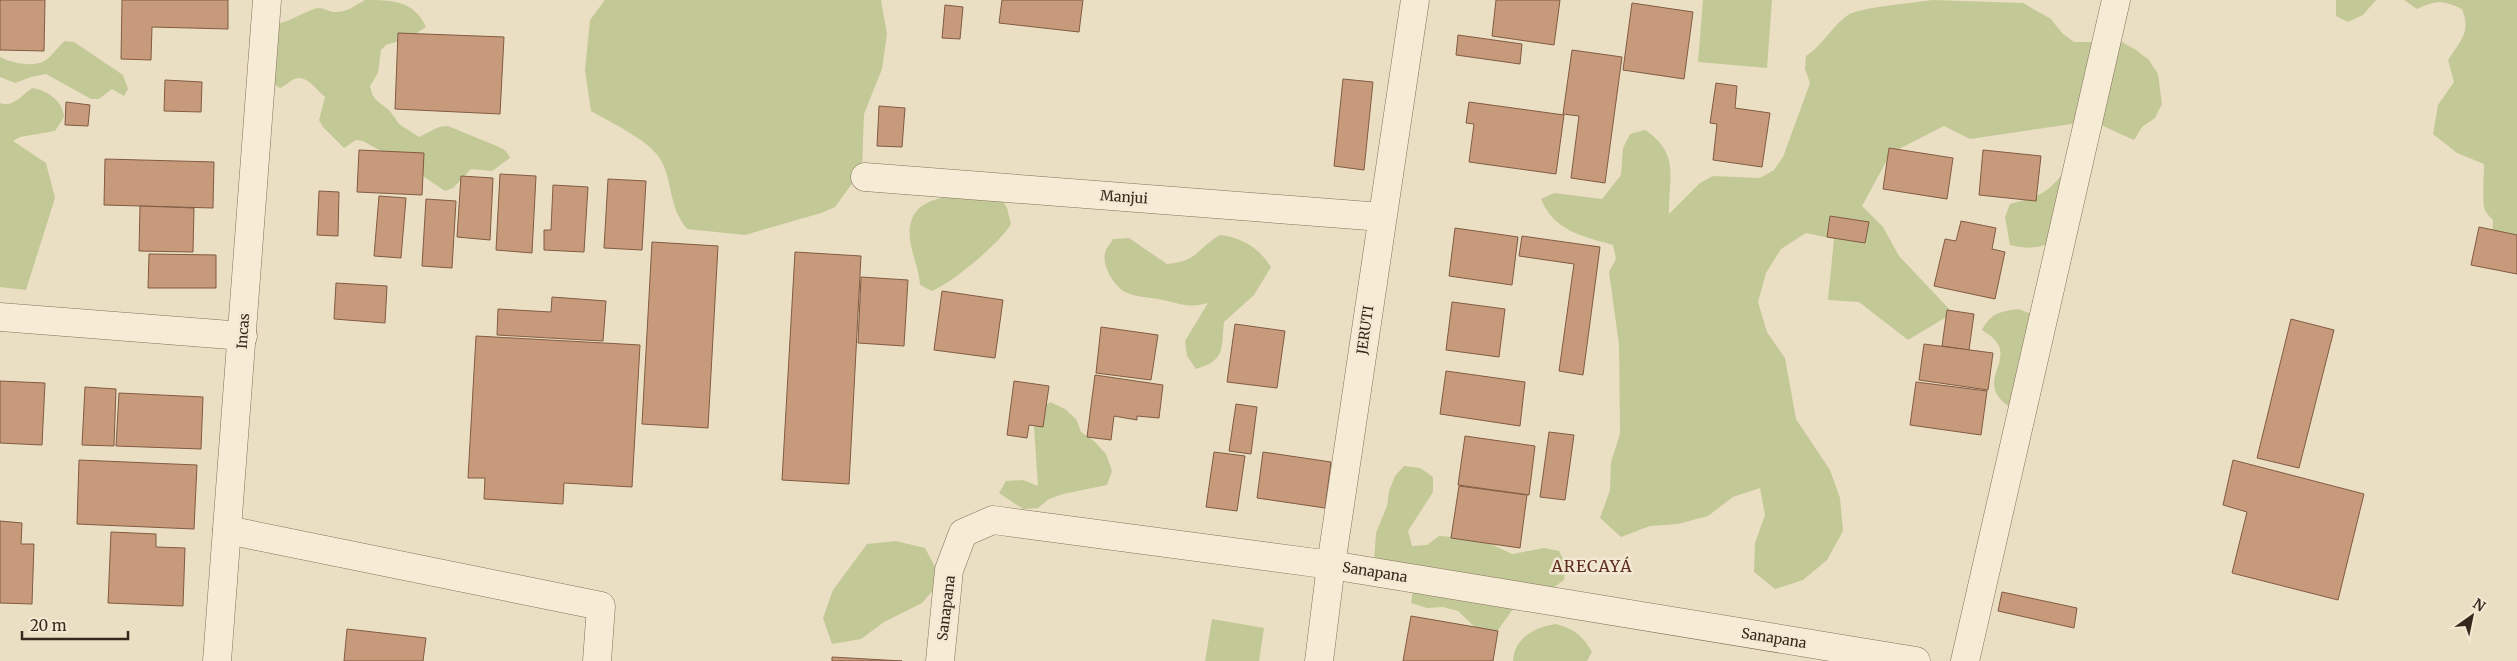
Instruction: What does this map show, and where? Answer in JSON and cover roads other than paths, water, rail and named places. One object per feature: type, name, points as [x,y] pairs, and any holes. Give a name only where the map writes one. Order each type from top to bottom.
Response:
[{"type":"street","name":"JERUTI","points":[[1319,661],[1331,565],[1415,0]]},
{"type":"street","points":[[1965,661],[2116,0]]},
{"type":"street","name":"Incas","points":[[217,661],[243,336],[250,200],[269,2]]},
{"type":"street","name":"Manjui","points":[[865,177],[1382,217]]},
{"type":"street","points":[[0,317],[243,336]]},
{"type":"street","name":"Sanapana","points":[[940,661],[950,570],[963,534],[993,520],[1331,565],[1916,661]]},
{"type":"street","points":[[227,530],[601,606],[597,661]]},
{"type":"district","name":"ARECAYÁ","points":[[1592,566]]}]
